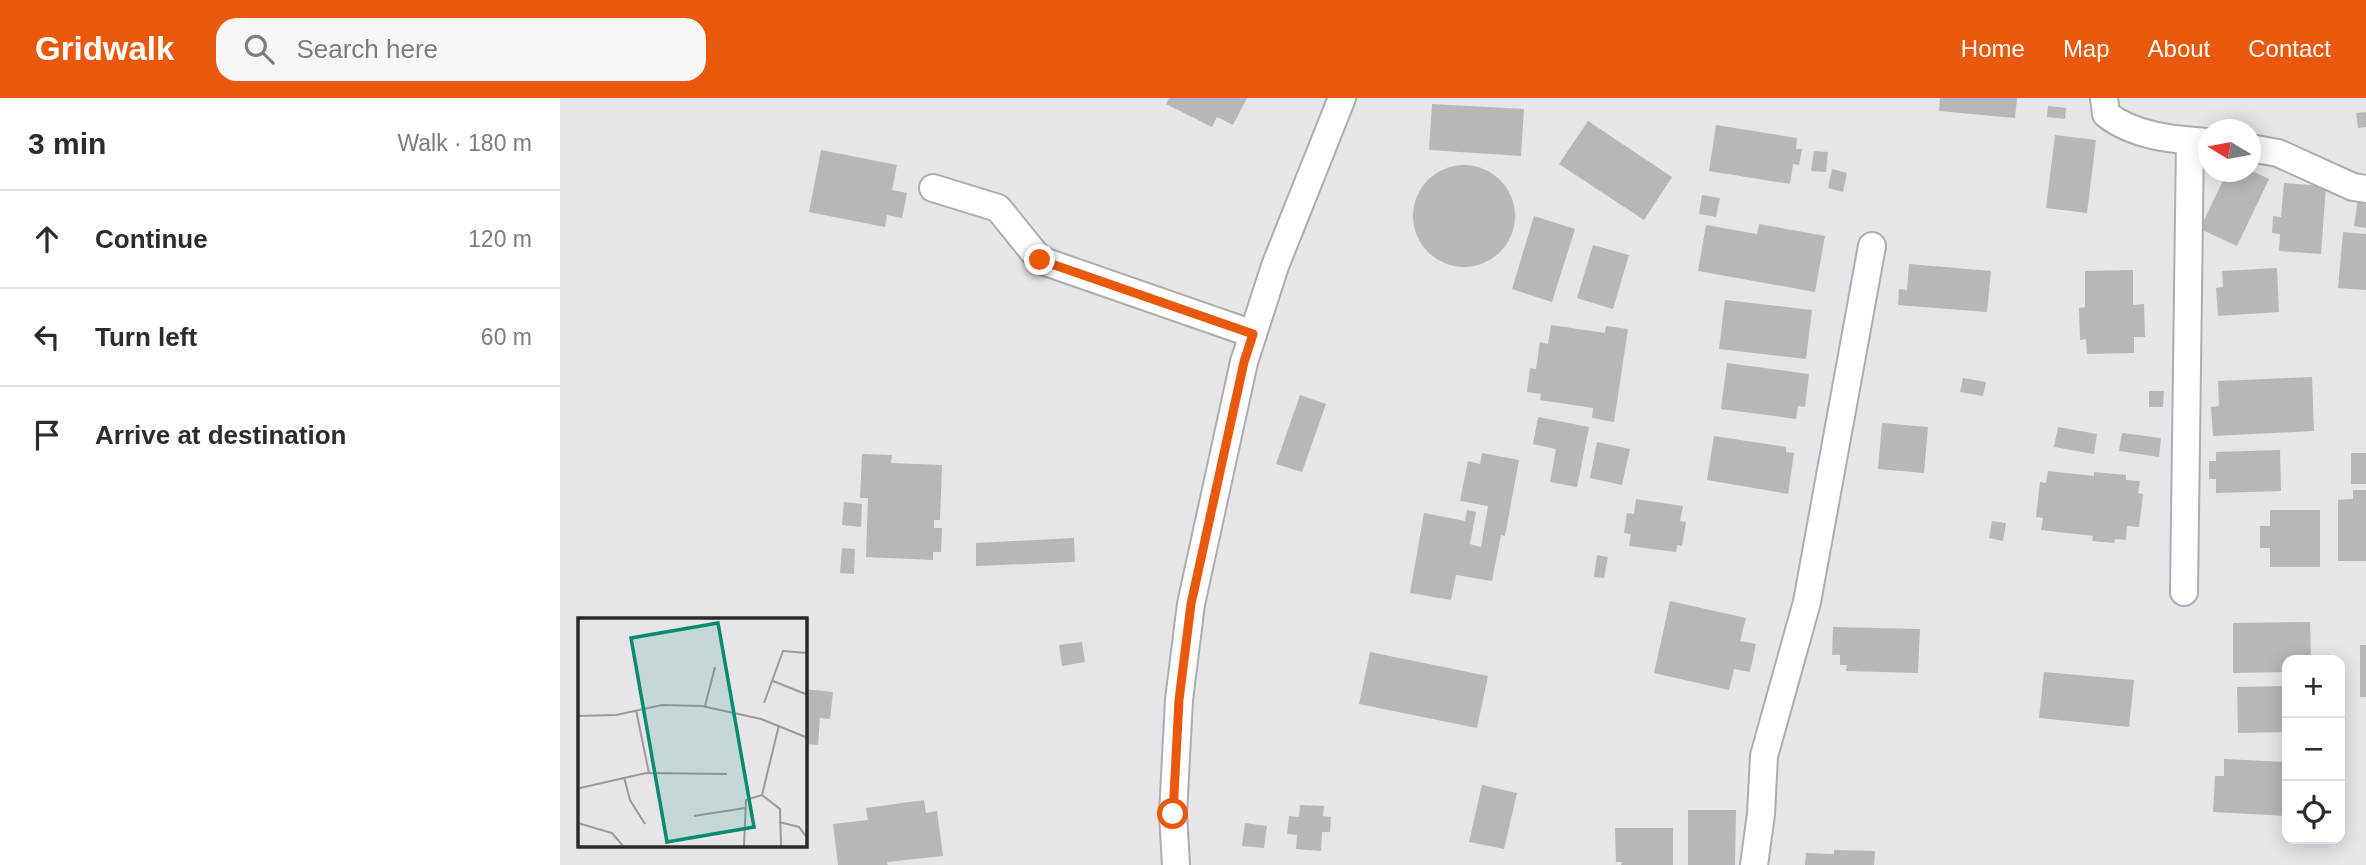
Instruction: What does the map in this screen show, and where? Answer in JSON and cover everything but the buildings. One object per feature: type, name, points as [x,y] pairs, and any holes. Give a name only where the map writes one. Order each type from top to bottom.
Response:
[{"type":"street","points":[[1176,865],[1173,814],[1179,700],[1191,604],[1244,362],[1275,266],[1342,98]]},
{"type":"street","points":[[2105,98],[2106,114],[2121,127],[2198,142]]},
{"type":"street","points":[[2261,150],[2278,153],[2353,187],[2366,189]]},
{"type":"street","points":[[2184,592],[2198,172]]},
{"type":"street","points":[[933,188],[998,208],[1040,260],[1253,334]]},
{"type":"street","points":[[1754,865],[1761,814],[1764,756],[1807,602],[1872,246]]},
{"type":"route","points":[[1040,260],[1253,334],[1244,362],[1191,604],[1179,700],[1173,814]]}]
